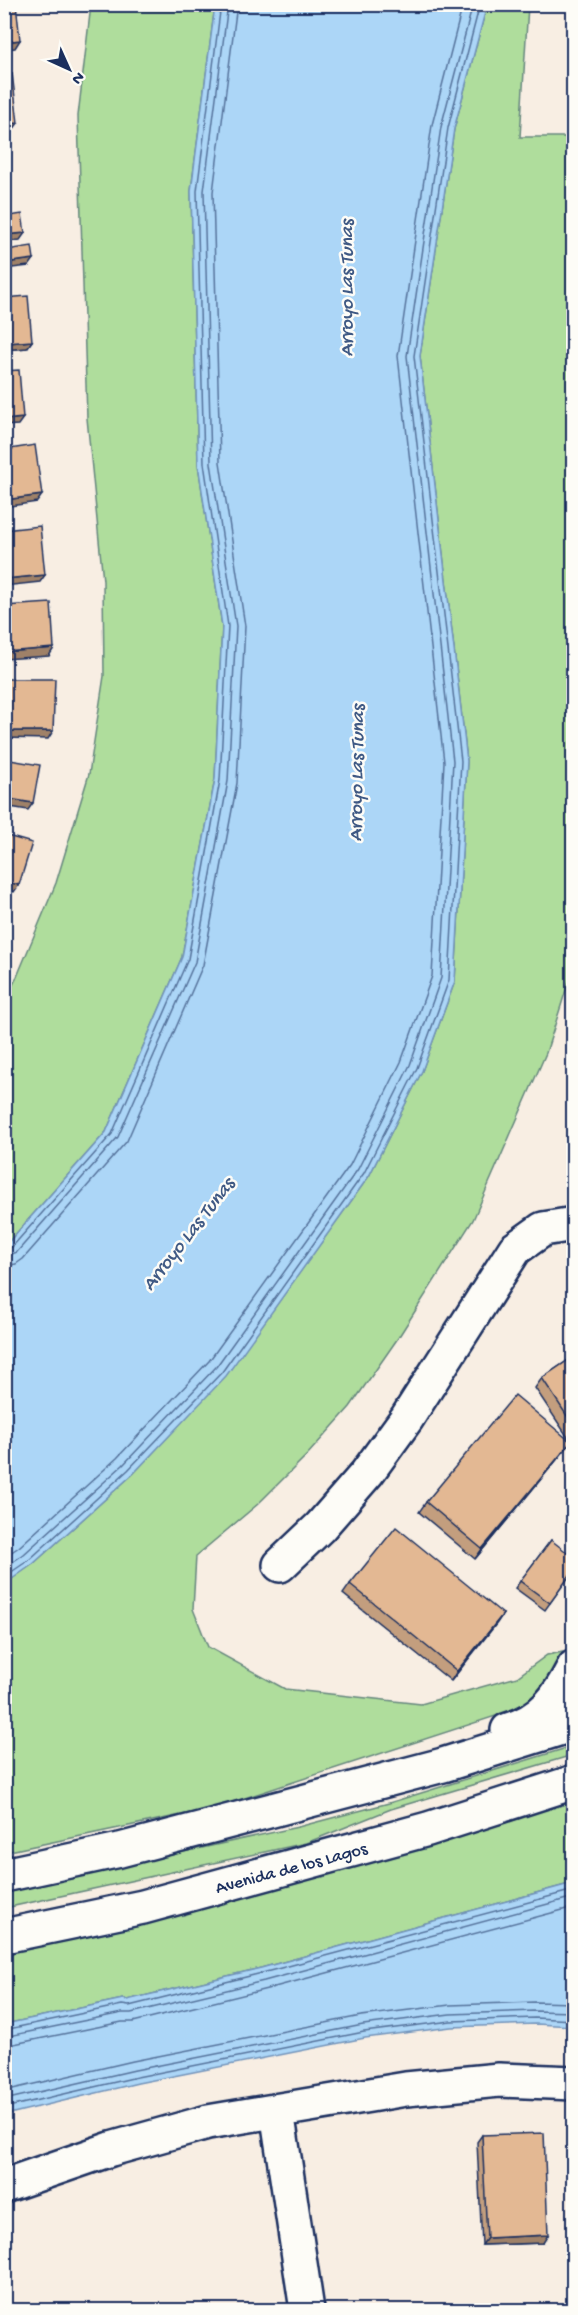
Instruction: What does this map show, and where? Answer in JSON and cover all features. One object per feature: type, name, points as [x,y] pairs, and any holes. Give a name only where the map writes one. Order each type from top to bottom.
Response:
[{"type":"street","points":[[280,1565],[320,1527],[367,1473],[407,1418],[515,1249],[543,1229],[573,1224]]},
{"type":"street","points":[[222,1823],[387,1764],[515,1728],[545,1712],[563,1689],[573,1667]]},
{"type":"street","points":[[4,1875],[120,1850],[443,1765],[573,1724]]},
{"type":"street","name":"Avenida de los Lagos","points":[[4,1936],[143,1907],[428,1829],[573,1782]]},
{"type":"street","points":[[4,2186],[122,2146],[208,2122],[418,2088],[499,2080],[573,2083]]},
{"type":"street","points":[[277,2111],[307,2310]]},
{"type":"green space","points":[[91,5],[215,5],[191,191],[198,464],[222,626],[215,779],[182,957],[106,1132],[5,1246],[5,999],[16,979],[56,883],[89,774],[104,676],[103,581],[87,418],[78,116]]},
{"type":"green space","points":[[487,5],[528,5],[520,137],[574,137],[570,479],[574,482],[573,968],[546,1053],[473,1220],[398,1338],[350,1407],[307,1455],[258,1504],[196,1556],[193,1609],[208,1647],[285,1689],[421,1704],[517,1677],[547,1655],[563,1652],[557,1674],[529,1705],[214,1808],[5,1852],[4,1584],[33,1564],[133,1474],[226,1375],[369,1176],[422,1071],[455,981],[467,761],[420,356],[454,129]]},
{"type":"green space","points":[[573,1746],[573,1755],[391,1809],[306,1843],[5,1908],[4,1891],[298,1827],[389,1803]]},
{"type":"green space","points":[[573,1800],[573,1883],[261,1968],[127,2000],[5,2024],[4,1945],[502,1824]]},
{"type":"water","name":"Arroyo Las Tunas","points":[[215,5],[487,5],[454,129],[420,356],[467,761],[455,981],[422,1071],[369,1176],[226,1376],[133,1474],[33,1564],[5,1584],[5,1246],[106,1132],[182,957],[215,779],[222,626],[198,464],[191,191]]},
{"type":"water","points":[[573,1883],[573,2026],[536,2024],[451,2027],[365,2038],[138,2083],[5,2115],[5,2024],[127,2000],[261,1968]]},
{"type":"building","points":[[4,4],[16,4],[20,40],[4,42]]},
{"type":"building","points":[[4,73],[12,73],[18,123],[4,124]]},
{"type":"building","points":[[22,214],[25,233],[5,235],[7,250],[32,246],[34,259],[4,263],[4,217]]},
{"type":"building","points":[[28,296],[32,341],[7,343],[6,335],[4,335],[4,298]]},
{"type":"building","points":[[19,370],[23,418],[4,420],[4,371]]},
{"type":"building","points":[[35,445],[42,495],[4,500],[4,450]]},
{"type":"building","points":[[40,526],[45,575],[4,579],[4,530]]},
{"type":"building","points":[[51,603],[54,648],[4,652],[4,606]]},
{"type":"building","points":[[4,679],[55,679],[53,731],[4,731]]},
{"type":"building","points":[[4,759],[40,765],[33,803],[4,798]]},
{"type":"building","points":[[4,835],[32,843],[19,885],[4,881]]},
{"type":"building","points":[[573,1357],[573,1425],[542,1378]]},
{"type":"building","points":[[515,1395],[571,1442],[482,1549],[426,1502]]},
{"type":"building","points":[[396,1527],[503,1614],[457,1671],[350,1584]]},
{"type":"building","points":[[551,1540],[573,1557],[573,1571],[550,1603],[520,1581]]},
{"type":"building","points":[[544,2133],[548,2235],[487,2238],[482,2135]]}]
